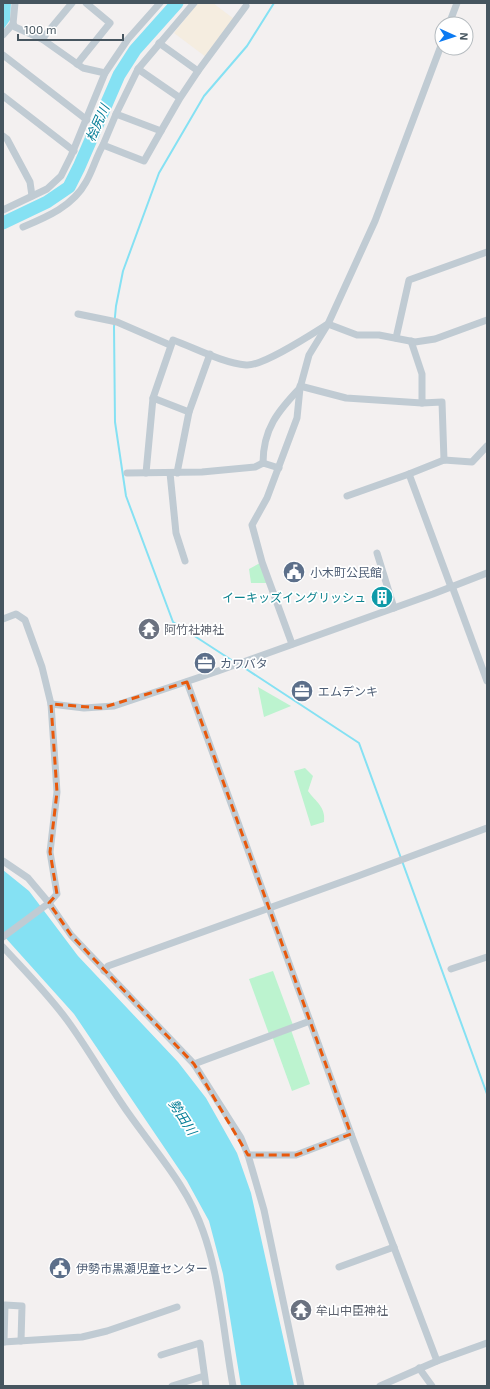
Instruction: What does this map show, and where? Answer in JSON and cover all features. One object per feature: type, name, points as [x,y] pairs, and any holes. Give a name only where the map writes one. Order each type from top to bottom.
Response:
[{"type":"street","points":[[3,35],[13,24],[15,3]]},
{"type":"street","points":[[42,39],[72,3]]},
{"type":"street","points":[[77,64],[110,23],[86,3]]},
{"type":"street","points":[[3,210],[49,187],[61,176],[74,150],[104,73],[128,39],[160,3]]},
{"type":"street","points":[[23,227],[52,214],[78,194],[90,175],[127,88],[138,69],[194,3]]},
{"type":"street","points":[[452,16],[457,3]]},
{"type":"street","points":[[103,145],[144,161],[180,98],[245,4]]},
{"type":"street","points":[[13,24],[15,27],[42,39],[83,68],[104,73]]},
{"type":"street","points":[[159,43],[198,71]]},
{"type":"street","points":[[3,55],[86,120]]},
{"type":"street","points":[[292,644],[252,532],[254,520],[267,498],[297,418],[300,387],[309,355],[328,324],[376,221],[437,56]]},
{"type":"street","points":[[138,69],[180,98]]},
{"type":"street","points":[[3,96],[74,150]]},
{"type":"street","points":[[116,114],[161,131]]},
{"type":"street","points":[[3,136],[7,139],[31,185],[32,196]]},
{"type":"street","points":[[31,185],[49,187]]},
{"type":"street","points":[[396,338],[409,280],[487,252]]},
{"type":"street","points":[[78,314],[115,321],[170,344]]},
{"type":"street","points":[[328,324],[357,335],[379,335],[411,341],[435,340],[487,320]]},
{"type":"street","points":[[146,473],[153,398],[170,344],[173,340],[247,366],[261,362],[328,324]]},
{"type":"street","points":[[411,341],[422,374],[422,403]]},
{"type":"street","points":[[185,561],[176,533],[174,473],[189,412],[210,354]]},
{"type":"street","points":[[300,387],[346,398],[422,403],[442,402],[444,460]]},
{"type":"street","points":[[263,463],[263,452],[269,430],[278,412],[300,387]]},
{"type":"street","points":[[153,398],[189,412]]},
{"type":"street","points":[[347,496],[444,460],[472,462],[487,446]]},
{"type":"street","points":[[127,473],[174,473],[255,467],[263,463],[279,468]]},
{"type":"street","points":[[409,474],[487,681]]},
{"type":"street","points":[[376,553],[394,608]]},
{"type":"street","points":[[51,704],[101,708],[114,706],[218,671],[487,573]]},
{"type":"street","points":[[3,619],[16,614],[25,620],[42,667],[51,704],[57,792],[50,852],[57,894],[48,903],[3,937]]},
{"type":"street","points":[[187,682],[351,1134],[437,1361]]},
{"type":"street","points":[[104,971],[108,966],[487,828]]},
{"type":"street","points":[[3,861],[28,878],[71,935],[194,1064],[241,1138],[248,1155],[264,1210],[301,1386]]},
{"type":"street","points":[[3,947],[48,996],[67,1020],[128,1113],[182,1187],[204,1232],[226,1336],[233,1386]]},
{"type":"street","points":[[451,969],[487,956]]},
{"type":"street","points":[[194,1064],[310,1021]]},
{"type":"street","points":[[248,1155],[296,1155],[351,1134]]},
{"type":"street","points":[[339,1267],[394,1247]]},
{"type":"street","points":[[21,1341],[22,1306],[5,1305],[3,1342],[21,1341],[82,1337],[107,1331],[176,1307]]},
{"type":"street","points":[[380,1386],[419,1368],[487,1342]]},
{"type":"street","points":[[161,1355],[200,1343],[206,1386]]},
{"type":"street","points":[[419,1368],[432,1386]]},
{"type":"street","points":[[172,1386],[204,1376]]},
{"type":"highlighted area","points":[[187,682],[351,1134],[296,1155],[248,1155],[194,1064],[71,935],[49,903],[57,894],[50,852],[57,792],[51,704],[101,708]]},
{"type":"green space","points":[[260,563],[267,583],[251,583],[249,569]]},
{"type":"green space","points":[[258,687],[291,706],[264,717]]},
{"type":"green space","points":[[305,768],[313,776],[308,791],[322,808],[324,817],[324,822],[311,826],[294,771]]},
{"type":"green space","points":[[273,971],[293,1025],[269,1034],[249,979]]},
{"type":"green space","points":[[291,1030],[310,1084],[292,1091],[272,1036]]},
{"type":"sand","points":[[198,3],[213,3],[234,19],[206,57],[174,33]]},
{"type":"water","points":[[3,3],[11,3],[10,20],[3,30]]},
{"type":"water","name":"勢田川","points":[[3,870],[29,891],[78,956],[178,1062],[206,1098],[237,1153],[251,1193],[294,1386],[241,1386],[223,1274],[209,1221],[187,1181],[74,1014],[3,935]]},
{"type":"waterway","name":"桧尻川","points":[[3,223],[47,202],[69,187],[119,75],[135,50],[177,3]]},
{"type":"waterway","points":[[236,663],[173,622],[126,496],[115,422],[114,327],[116,306],[123,271],[159,173],[204,96],[247,46],[274,3]]},
{"type":"waterway","points":[[240,665],[359,743],[487,1094]]},
{"type":"place","name":"小木町公民館","points":[[294,572]]},
{"type":"place","name":"イーキッズイングリッシュ","points":[[382,597]]},
{"type":"place","name":"阿竹社神社","points":[[149,629]]},
{"type":"place","name":"カワバタ","points":[[205,663]]},
{"type":"place","name":"エムデンキ","points":[[302,691]]},
{"type":"place","name":"伊勢市黒瀬児童センター","points":[[60,1268]]},
{"type":"place","name":"牟山中臣神社","points":[[301,1310]]}]
